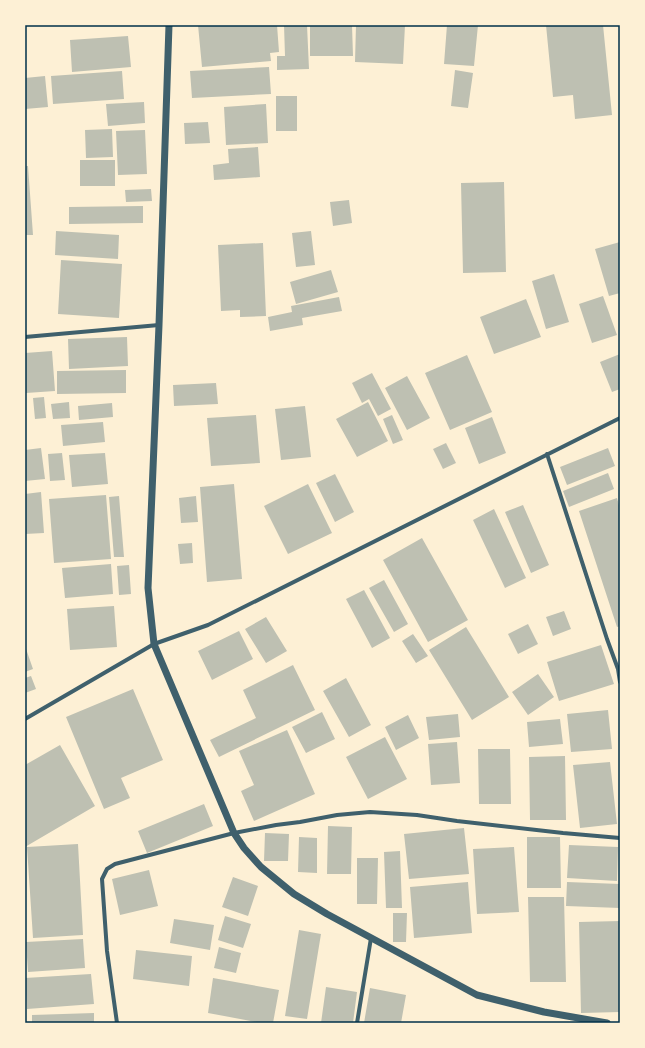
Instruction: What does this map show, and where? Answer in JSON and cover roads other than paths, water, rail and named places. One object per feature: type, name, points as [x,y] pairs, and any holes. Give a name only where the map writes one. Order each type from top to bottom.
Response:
[{"type":"street","points":[[168,25],[159,325],[148,588],[154,644],[234,833],[244,848],[261,867],[294,894],[326,914],[477,995],[544,1012],[607,1023]]},
{"type":"street","points":[[25,337],[159,325]]},
{"type":"street","points":[[25,719],[154,644],[208,624],[620,418]]},
{"type":"street","points":[[547,454],[618,669],[620,682]]},
{"type":"street","points":[[117,1023],[107,951],[102,879],[107,869],[115,864],[234,833],[337,815],[370,812],[417,815],[480,824],[620,838]]},
{"type":"street","points":[[357,1023],[371,938]]}]
